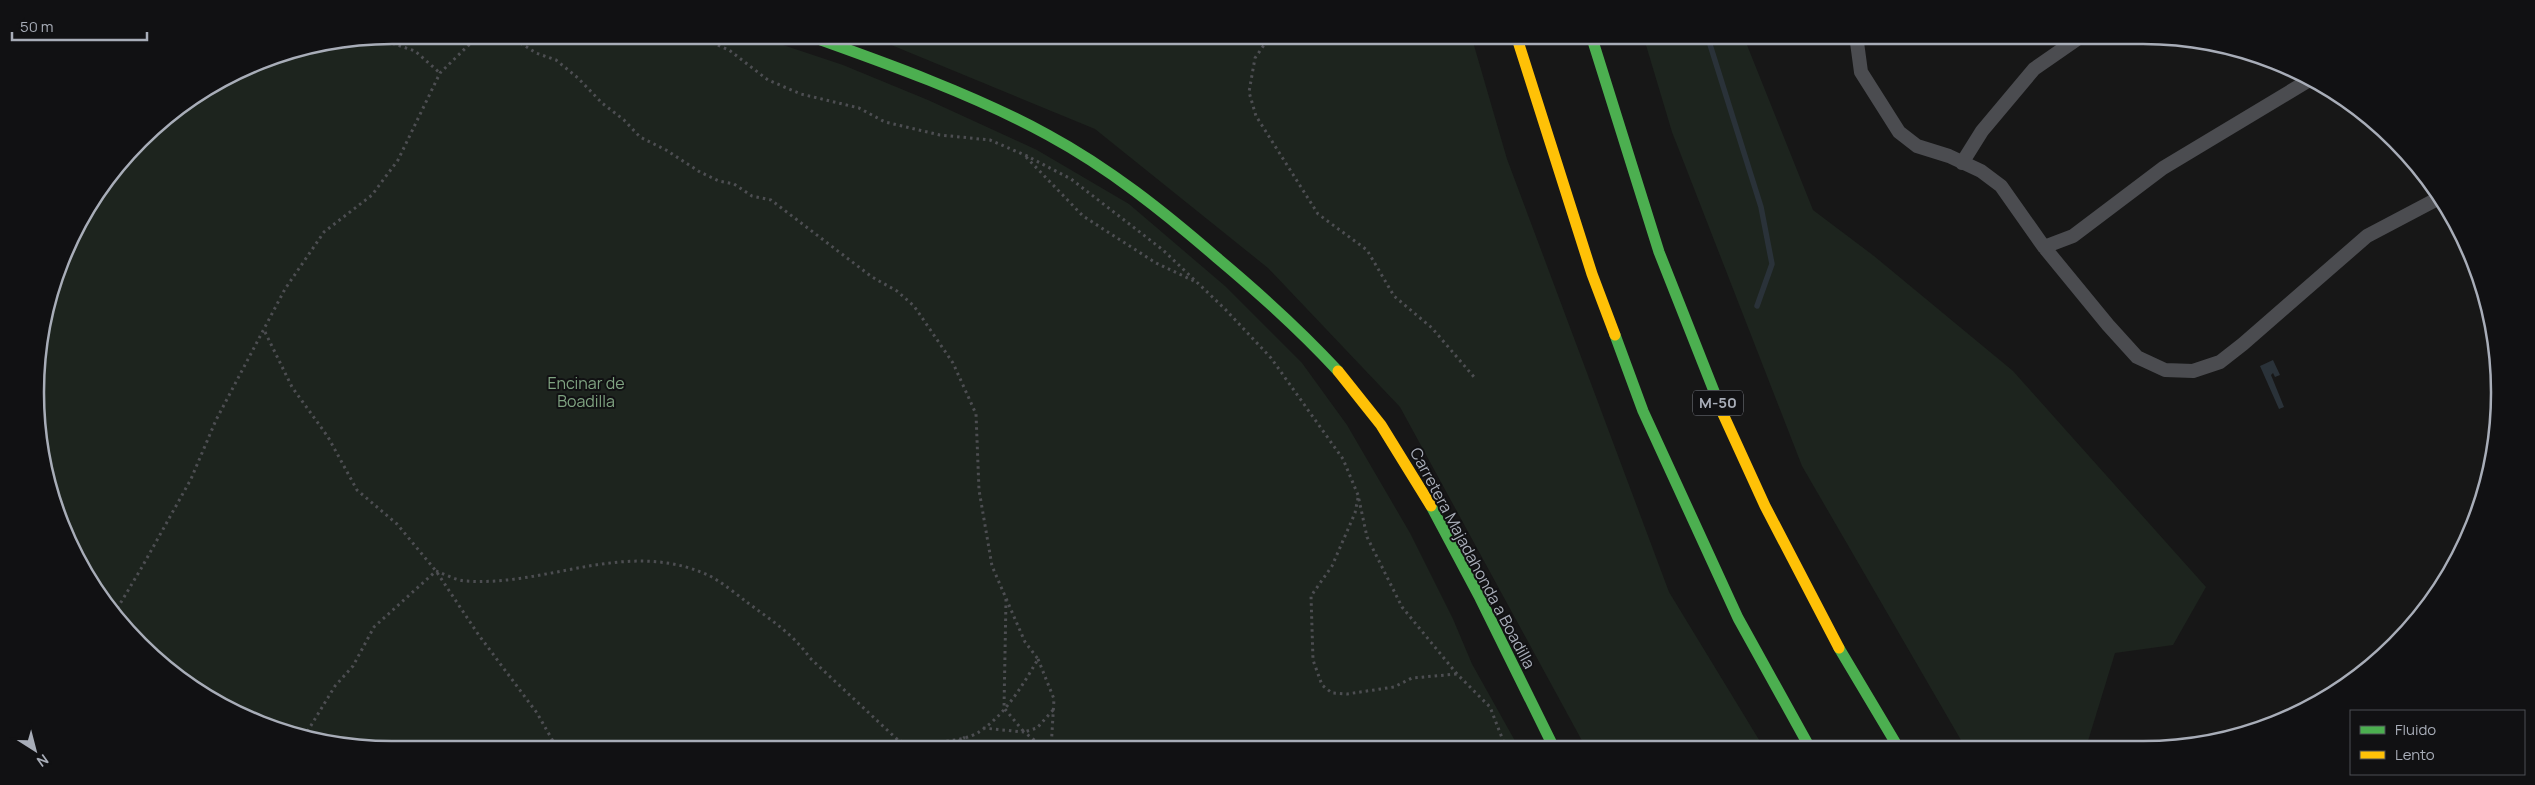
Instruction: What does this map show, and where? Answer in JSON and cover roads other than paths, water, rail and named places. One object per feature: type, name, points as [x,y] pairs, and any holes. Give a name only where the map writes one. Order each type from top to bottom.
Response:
[{"type":"main road","name":"Carretera Majadahonda a Boadilla","points":[[831,44],[925,80],[1022,121],[1105,168],[1186,230],[1312,343],[1366,405],[1399,452],[1451,544],[1550,741]]},
{"type":"main road","points":[[1519,44],[1592,274],[1643,411],[1738,618],[1806,741]]},
{"type":"main road","name":"M-50","points":[[1594,44],[1658,251],[1712,390],[1769,518],[1855,678],[1894,741]]},
{"type":"street","points":[[1857,44],[1861,72],[1899,132],[1917,146],[1982,171],[2001,186],[2044,247],[2108,325],[2137,357],[2165,370],[2193,371],[2220,362],[2366,236],[2433,201]]},
{"type":"street","points":[[1962,162],[1982,131],[2034,69],[2071,44]]},
{"type":"street","points":[[2044,247],[2072,236],[2163,168],[2304,83]]},
{"type":"waterway","points":[[1710,44],[1761,207],[1772,264],[1757,306]]},
{"type":"park label","name":"Encinar de Boadilla","points":[[586,392]]}]
